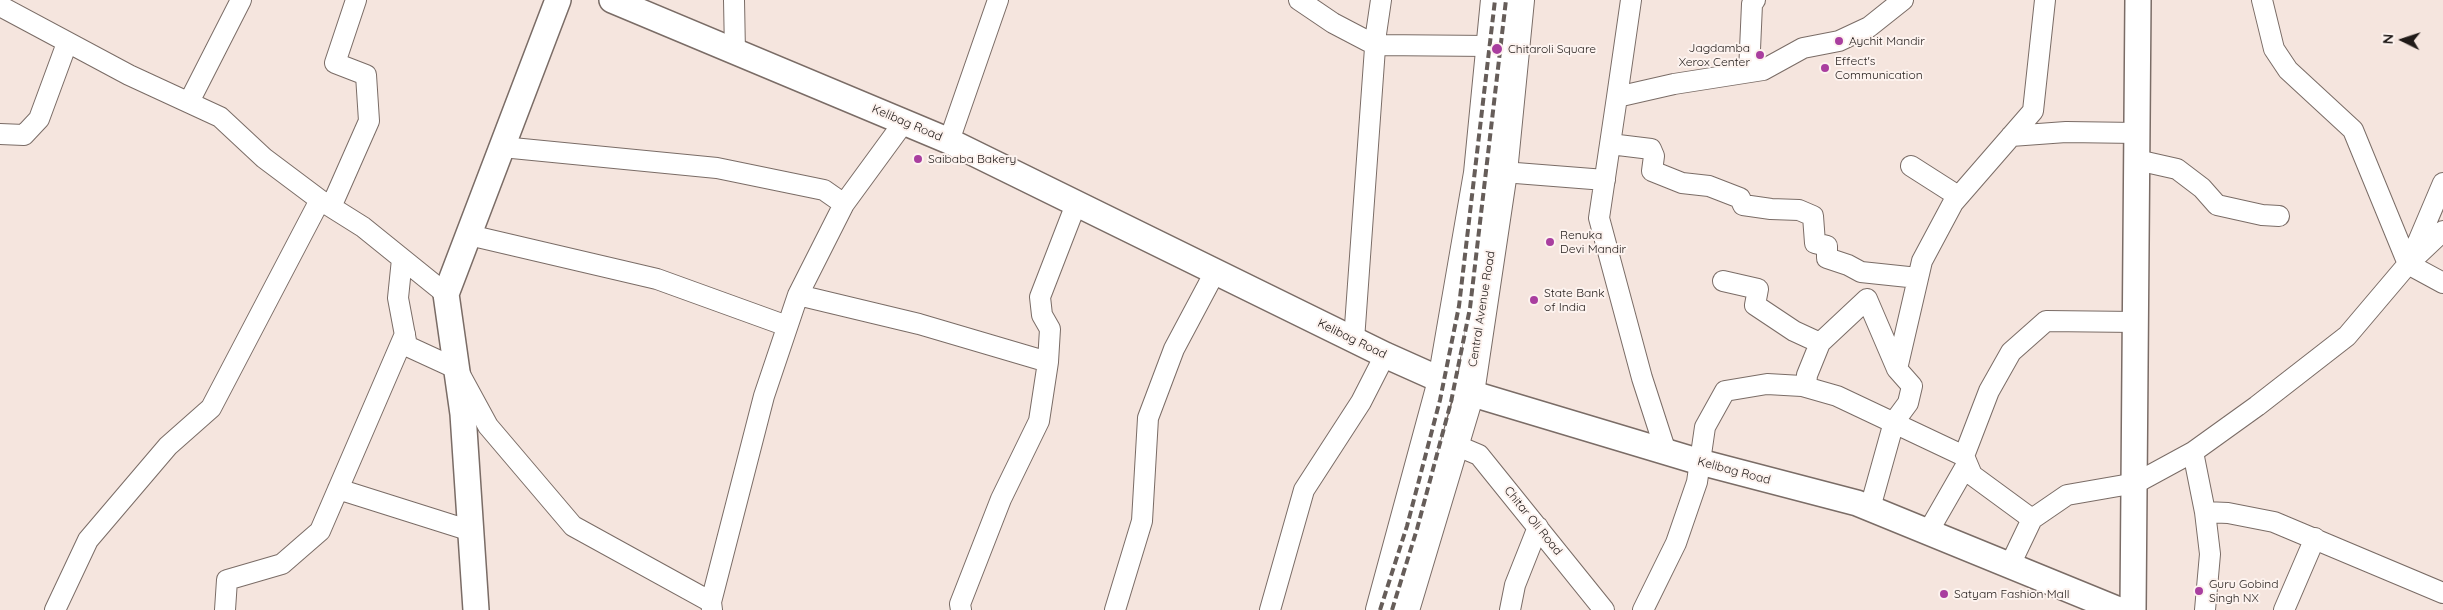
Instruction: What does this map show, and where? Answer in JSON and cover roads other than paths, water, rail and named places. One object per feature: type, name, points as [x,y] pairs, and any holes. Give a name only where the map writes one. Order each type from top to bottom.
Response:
[{"type":"main road","points":[[1380,610],[1401,540],[1442,381],[1478,173],[1494,0]]},
{"type":"main road","name":"Central Avenue Road","points":[[1405,610],[1453,444],[1470,393],[1503,172],[1520,0]]},
{"type":"street","points":[[189,102],[241,0]]},
{"type":"street","points":[[55,610],[88,540],[168,446],[211,408],[369,122],[366,75],[335,62],[356,0]]},
{"type":"street","points":[[476,610],[463,414],[446,294],[558,0]]},
{"type":"street","name":"Kelibag Road","points":[[612,0],[949,141],[1385,355],[1470,393],[1700,462],[1870,508],[2010,565],[2099,607]]},
{"type":"street","points":[[734,0],[735,52]]},
{"type":"street","points":[[949,141],[998,0]]},
{"type":"street","points":[[1354,340],[1375,44],[1381,0]]},
{"type":"street","points":[[1631,0],[1599,218],[1642,378],[1666,452]]},
{"type":"street","points":[[1749,72],[1752,4],[1755,0]]},
{"type":"street","points":[[1617,97],[1674,84],[1763,70],[1803,48],[1839,41],[1869,27],[1903,0]]},
{"type":"street","points":[[1898,368],[1922,261],[1958,196],[2033,111],[2045,0]]},
{"type":"street","points":[[2133,610],[2136,483],[2138,0]]},
{"type":"street","points":[[2262,0],[2274,49],[2288,70],[2353,130],[2408,264],[2443,283]]},
{"type":"street","points":[[1303,1],[1333,23],[1375,44],[1490,46]]},
{"type":"street","points":[[0,6],[68,43],[220,117],[264,158],[325,203],[363,228],[446,294]]},
{"type":"street","points":[[0,134],[24,135],[39,120],[68,43]]},
{"type":"street","points":[[402,259],[398,298],[408,346],[457,369],[488,426],[573,526],[711,606],[764,396],[798,295],[844,204],[904,122]]},
{"type":"street","points":[[2011,136],[2066,132],[2137,133]]},
{"type":"street","points":[[1610,144],[1651,150],[1654,156],[1652,171],[1682,183],[1709,186],[1740,198],[1743,205],[1799,210],[1813,216],[1815,243],[1827,246],[1827,258],[1848,265],[1861,272],[1918,278]]},
{"type":"street","points":[[502,147],[717,168],[824,190],[844,204]]},
{"type":"street","points":[[2137,160],[2177,169],[2202,188],[2217,205],[2262,215],[2279,216]]},
{"type":"street","points":[[1911,166],[1958,196]]},
{"type":"street","points":[[1503,172],[1605,180]]},
{"type":"street","points":[[2408,264],[2443,183]]},
{"type":"street","points":[[961,610],[960,604],[1001,499],[1039,421],[1048,362],[1050,329],[1042,315],[1040,297],[1076,204]]},
{"type":"street","points":[[2010,565],[2032,519],[2067,494],[2136,483],[2193,452],[2348,336],[2408,264],[2443,231]]},
{"type":"street","points":[[468,236],[657,279],[787,326]]},
{"type":"street","points":[[1115,610],[1142,520],[1148,418],[1174,348],[1215,272]]},
{"type":"street","points":[[1722,281],[1758,289],[1755,305],[1794,330],[1820,343]]},
{"type":"street","points":[[798,295],[919,324],[1048,362]]},
{"type":"street","points":[[1806,387],[1807,375],[1820,343],[1867,298],[1898,368],[1912,386],[1908,403],[1894,422],[1870,508]]},
{"type":"street","points":[[1928,532],[1965,460],[1989,391],[2011,352],[2046,321],[2136,322]]},
{"type":"street","points":[[225,610],[227,580],[282,564],[320,531],[405,334]]},
{"type":"street","points":[[1270,610],[1304,490],[1361,402],[1385,355]]},
{"type":"street","points":[[1643,610],[1676,543],[1697,482],[1705,427],[1725,391],[1767,384],[1806,387],[1838,396],[1894,422],[1965,460],[1972,475],[2032,519]]},
{"type":"street","name":"Chitar Oli Road","points":[[1453,444],[1479,456],[1604,610]]},
{"type":"street","points":[[2193,452],[2205,512],[2210,554],[2205,610]]},
{"type":"street","points":[[338,489],[471,531]]},
{"type":"street","points":[[2205,512],[2228,513],[2274,522],[2443,593]]},
{"type":"street","points":[[1510,610],[1515,585],[1538,527]]},
{"type":"street","points":[[2284,610],[2315,538]]},
{"type":"railway","points":[[1380,610],[1407,526],[1440,400],[1459,306],[1495,0]]},
{"type":"railway","points":[[1392,610],[1417,529],[1451,402],[1470,308],[1506,0]]},
{"type":"place","name":"Aychit Mandir","points":[[1839,41]]},
{"type":"place","name":"Chitaroli Square","points":[[1497,49]]},
{"type":"place","name":"Jagdamba Xerox Center","points":[[1760,55]]},
{"type":"place","name":"Effect's Communication","points":[[1825,68]]},
{"type":"place","name":"Saibaba Bakery","points":[[918,159]]},
{"type":"place","name":"Renuka Devi Mandir","points":[[1550,242]]},
{"type":"place","name":"State Bank of India","points":[[1534,300]]},
{"type":"place","name":"Guru Gobind Singh NX","points":[[2199,591]]},
{"type":"place","name":"Satyam Fashion Mall","points":[[1944,594]]}]
